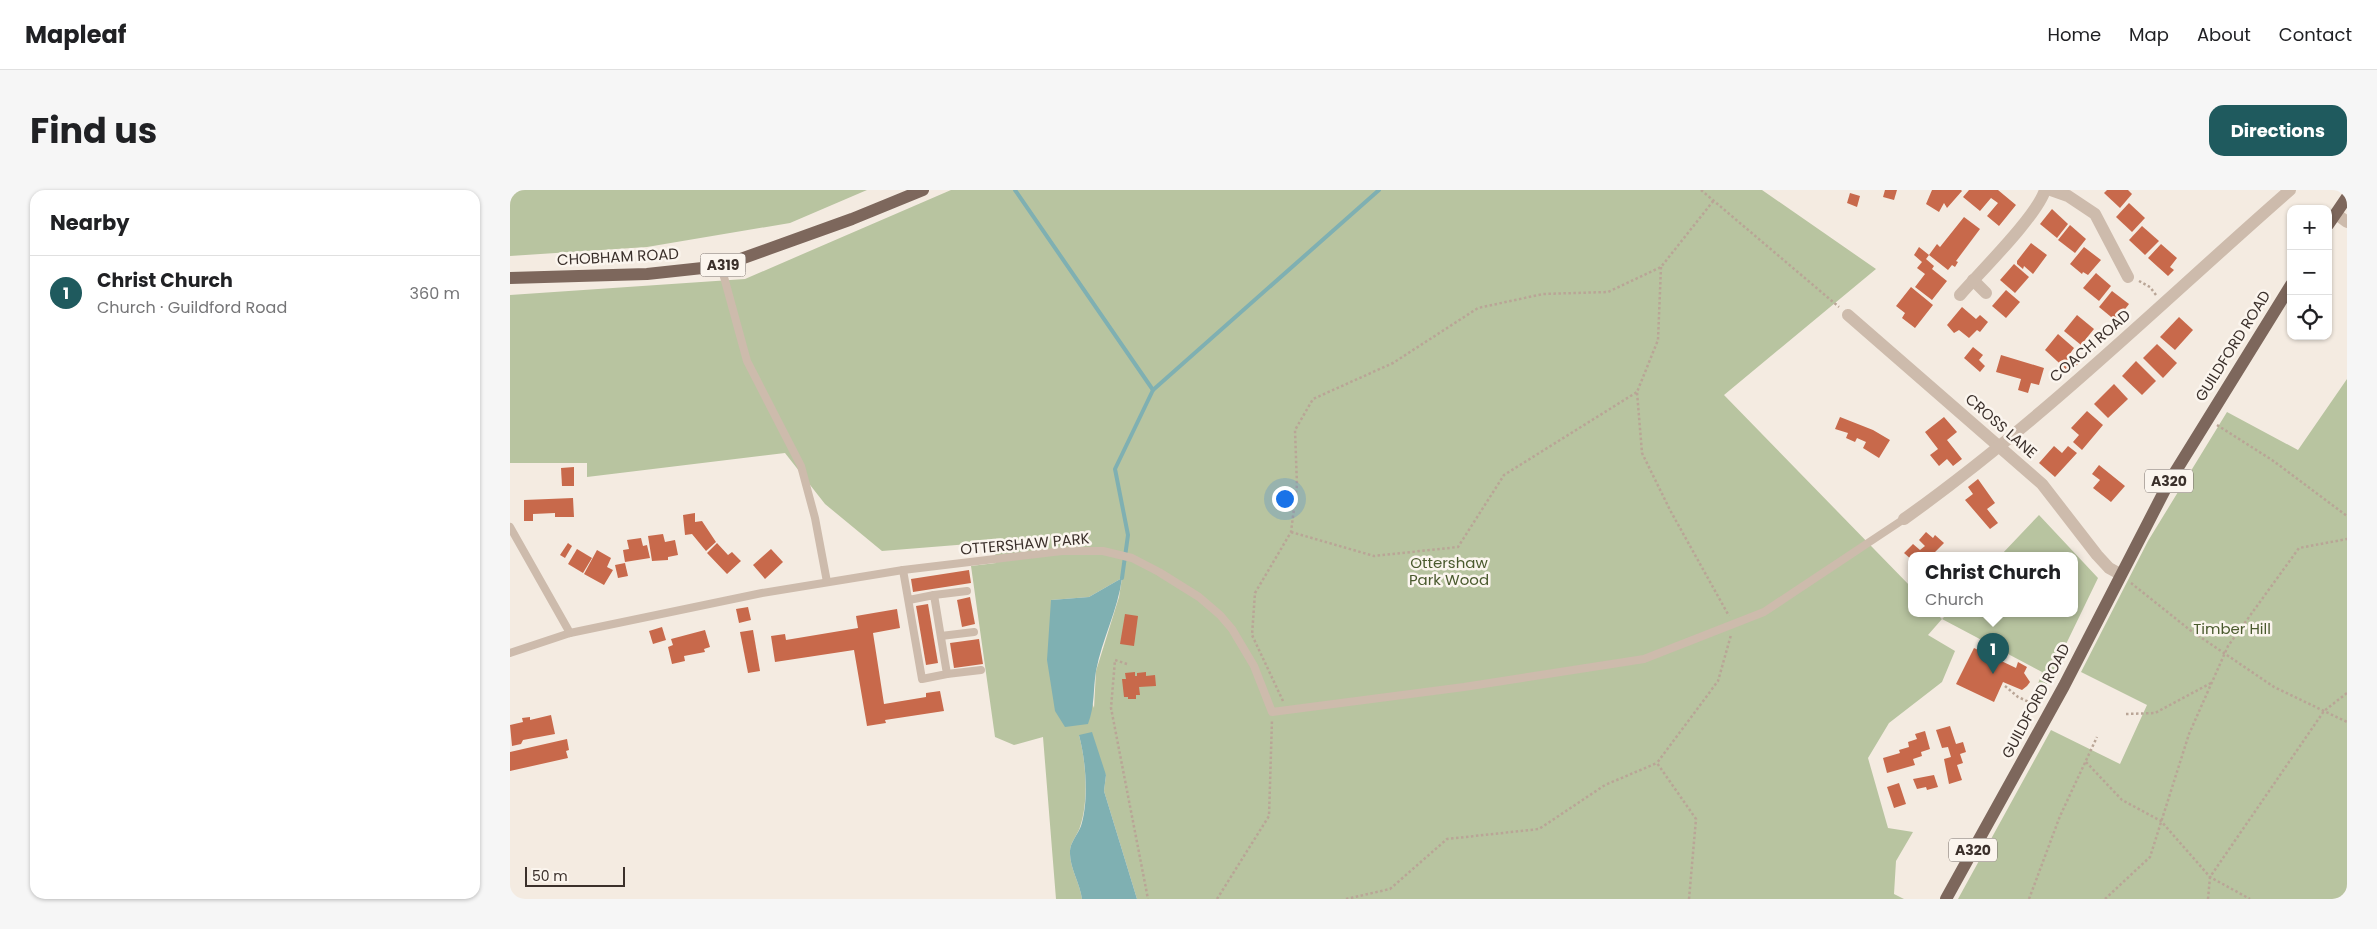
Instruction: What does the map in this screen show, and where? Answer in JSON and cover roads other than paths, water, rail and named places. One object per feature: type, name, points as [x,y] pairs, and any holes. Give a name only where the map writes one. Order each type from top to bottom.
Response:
[{"type":"main road","name":"CHOBHAM ROAD","points":[[510,278],[647,274],[721,266],[852,219],[923,190]]},
{"type":"main road","points":[[2332,220],[2347,197]]},
{"type":"main road","name":"GUILDFORD ROAD","points":[[1946,899],[2064,686],[2169,482],[2287,291]]},
{"type":"street","points":[[1960,295],[2030,215],[2043,197],[2045,190]]},
{"type":"street","points":[[2051,190],[2068,196],[2095,214],[2128,277]]},
{"type":"street","name":"COACH ROAD","points":[[1904,519],[1955,483],[1999,446],[2290,190]]},
{"type":"street","points":[[2336,214],[2347,222]]},
{"type":"street","points":[[1973,280],[1986,293]]},
{"type":"street","name":"CROSS LANE","points":[[1848,315],[2042,484],[2097,555],[2109,568],[2120,574]]},
{"type":"lane","points":[[721,266],[747,361],[801,466],[815,518],[827,582]]},
{"type":"lane","name":"OTTERSHAW PARK","points":[[510,653],[570,633],[762,593],[903,570],[1062,551],[1103,551],[1132,558],[1199,597],[1232,629],[1254,666],[1272,712],[1464,687],[1644,659],[1764,612],[1904,519]]},
{"type":"lane","points":[[510,527],[570,633]]},
{"type":"lane","points":[[903,570],[922,679],[980,670]]},
{"type":"lane","points":[[908,600],[967,591]]},
{"type":"lane","points":[[934,595],[947,674]]},
{"type":"lane","points":[[941,636],[974,632]]},
{"type":"water","points":[[1122,578],[1117,602],[1099,659],[1092,711],[1088,724],[1065,727],[1055,711],[1047,660],[1051,600],[1089,597]]},
{"type":"water","points":[[1092,732],[1106,775],[1104,791],[1137,899],[1082,899],[1071,863],[1070,848],[1081,826],[1086,793],[1085,769],[1079,735]]},
{"type":"waterway","points":[[1015,190],[1153,390]]},
{"type":"waterway","points":[[1122,578],[1128,535],[1115,469],[1153,390],[1379,190]]},
{"type":"place","name":"Christ Church","points":[[1993,674]]},
{"type":"park label","name":"Ottershaw Park Wood","points":[[1449,572]]},
{"type":"park label","name":"Timber Hill","points":[[2232,629]]}]
